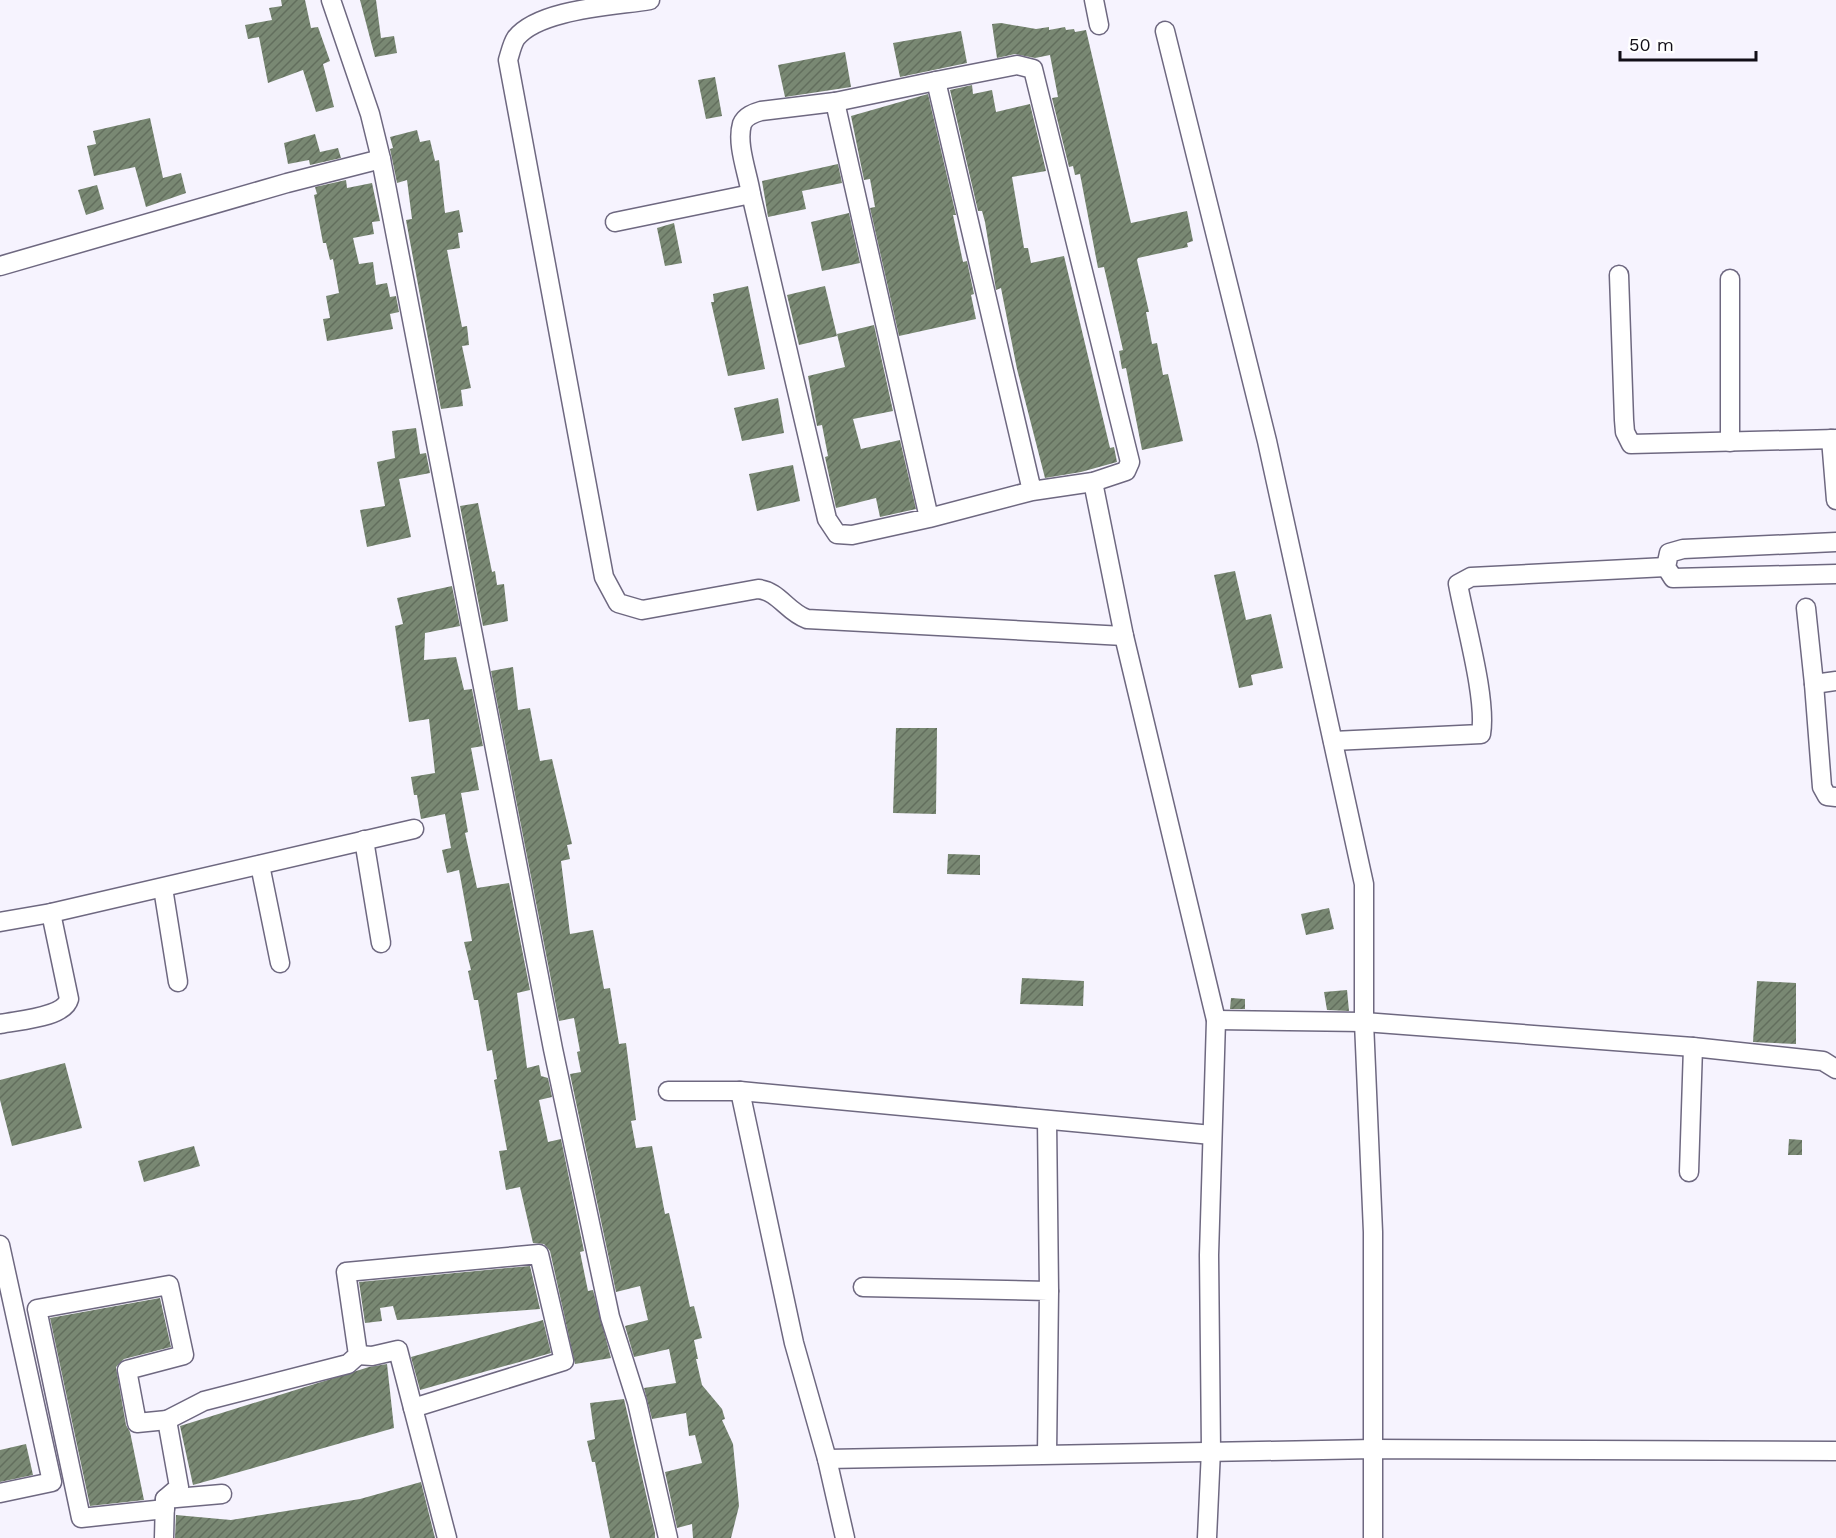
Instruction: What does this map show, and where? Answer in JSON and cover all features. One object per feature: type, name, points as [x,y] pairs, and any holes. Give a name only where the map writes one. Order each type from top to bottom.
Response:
[{"type":"street","points":[[331,0],[370,114],[381,159],[553,1048],[610,1317],[637,1402],[668,1538]]},
{"type":"street","points":[[650,0],[546,19],[531,26],[516,39],[508,60],[603,577],[618,603],[642,610],[758,589],[768,590],[797,616],[807,619],[1124,636]]},
{"type":"street","points":[[1094,0],[1098,25]]},
{"type":"street","points":[[1165,31],[1267,441],[1364,884],[1364,1022],[1373,1232],[1373,1538]]},
{"type":"street","points":[[1017,65],[1033,69],[1130,462],[1126,471],[1093,482],[1032,491],[852,535],[837,534],[827,519],[751,194],[741,140],[742,123],[749,115],[761,111],[836,102],[1017,65]]},
{"type":"street","points":[[936,81],[1032,491]]},
{"type":"street","points":[[836,102],[929,518]]},
{"type":"street","points":[[0,266],[287,183],[381,159]]},
{"type":"street","points":[[615,222],[751,194]]},
{"type":"street","points":[[1620,274],[1624,420],[1625,432],[1631,444],[1834,439],[1836,500]]},
{"type":"street","points":[[1730,279],[1730,442]]},
{"type":"street","points":[[1093,482],[1124,636],[1216,1020],[1209,1256],[1211,1450],[1207,1538]]},
{"type":"street","points":[[1836,542],[1683,549],[1669,553],[1666,567],[1673,578],[1836,574]]},
{"type":"street","points":[[1333,741],[1481,734],[1483,722],[1480,701],[1458,584],[1471,577],[1666,567]]},
{"type":"street","points":[[1806,608],[1822,787],[1827,796],[1836,797]]},
{"type":"street","points":[[1814,684],[1836,681]]},
{"type":"street","points":[[0,922],[51,913],[414,830]]},
{"type":"street","points":[[364,840],[381,943]]},
{"type":"street","points":[[260,865],[280,963]]},
{"type":"street","points":[[163,888],[178,982]]},
{"type":"street","points":[[0,1024],[60,1012],[68,1005],[69,999],[51,913]]},
{"type":"street","points":[[1216,1020],[1364,1022],[1693,1047],[1822,1061],[1836,1069]]},
{"type":"street","points":[[1689,1172],[1693,1047]]},
{"type":"street","points":[[668,1091],[740,1091],[1212,1135]]},
{"type":"street","points":[[740,1091],[794,1343],[827,1459],[845,1538]]},
{"type":"street","points":[[1047,1120],[1049,1291],[1047,1454]]},
{"type":"street","points":[[0,1245],[52,1482],[0,1494]]},
{"type":"street","points":[[358,1355],[346,1272],[539,1254],[564,1361],[413,1408]]},
{"type":"street","points":[[222,1494],[81,1518],[37,1310],[169,1286],[183,1355],[127,1370],[136,1423],[167,1420],[204,1401],[348,1364],[358,1355],[372,1356],[399,1350],[447,1538]]},
{"type":"street","points":[[863,1287],[1049,1291]]},
{"type":"street","points":[[164,1538],[165,1504],[179,1487],[167,1420]]},
{"type":"street","points":[[827,1459],[1211,1450],[1836,1451]]},
{"type":"building","points":[[281,0],[305,0],[311,28],[318,27],[330,61],[323,64],[334,107],[316,112],[303,70],[268,83],[259,37],[248,39],[245,25],[272,20],[269,8],[282,6]]},
{"type":"building","points":[[360,0],[376,0],[381,38],[394,36],[397,53],[375,57]]},
{"type":"building","points":[[1001,23],[1036,29],[1049,27],[1049,30],[1065,27],[1066,30],[1074,29],[1075,32],[1086,30],[1131,223],[1187,211],[1193,241],[1187,243],[1188,247],[1137,260],[1149,312],[1146,312],[1152,344],[1157,343],[1163,375],[1168,374],[1183,441],[1142,450],[1126,368],[1122,369],[1119,351],[1123,350],[1104,267],[1098,268],[1080,174],[1075,175],[1073,166],[1069,167],[1052,98],[1058,97],[1050,55],[1035,58],[1015,54],[997,58],[992,24]]},
{"type":"building","points":[[961,31],[967,63],[900,77],[893,43]]},
{"type":"building","points":[[845,52],[851,87],[785,97],[778,65]]},
{"type":"building","points":[[715,77],[722,116],[706,119],[698,80]]},
{"type":"building","points":[[972,85],[973,94],[992,90],[996,112],[1030,104],[1046,171],[1012,177],[1024,248],[1028,248],[1031,263],[1064,256],[1110,448],[1114,447],[1117,462],[1081,472],[1045,478],[1017,369],[1001,288],[996,290],[985,222],[982,211],[978,211],[950,90]]},
{"type":"building","points":[[928,94],[956,215],[953,215],[963,262],[967,261],[974,294],[971,295],[976,319],[899,336],[870,208],[875,207],[870,179],[864,180],[851,116]]},
{"type":"building","points":[[150,118],[163,178],[181,173],[186,193],[146,207],[135,167],[94,176],[87,146],[96,144],[93,131]]},
{"type":"building","points":[[417,130],[420,142],[430,140],[435,161],[439,160],[445,213],[459,210],[463,232],[458,233],[460,248],[447,250],[462,327],[467,326],[469,345],[462,346],[471,388],[461,390],[463,406],[441,409],[406,220],[412,219],[407,180],[397,183],[390,149],[393,148],[390,137]]},
{"type":"building","points":[[315,134],[320,152],[338,148],[341,158],[310,165],[309,160],[288,164],[284,143]]},
{"type":"building","points":[[838,164],[842,183],[802,191],[806,209],[768,217],[762,181]]},
{"type":"building","points":[[346,180],[347,188],[372,183],[380,221],[372,222],[374,234],[353,238],[359,264],[373,262],[376,285],[387,283],[390,297],[396,296],[399,312],[390,314],[393,329],[327,341],[323,319],[330,318],[326,296],[339,293],[333,259],[330,260],[326,243],[323,243],[314,195],[317,194],[315,187]]},
{"type":"building","points":[[97,185],[104,209],[86,215],[78,190]]},
{"type":"building","points":[[849,213],[860,263],[822,271],[811,222]]},
{"type":"building","points":[[674,223],[682,263],[665,266],[657,228]]},
{"type":"building","points":[[748,286],[765,369],[728,376],[711,302],[714,302],[713,294]]},
{"type":"building","points":[[825,286],[837,336],[799,345],[787,295]]},
{"type":"building","points":[[874,325],[893,411],[853,419],[861,449],[900,440],[916,509],[880,517],[876,498],[836,508],[825,457],[828,456],[822,425],[817,426],[808,376],[845,367],[837,334]]},
{"type":"building","points":[[778,398],[784,433],[742,441],[734,408]]},
{"type":"building","points":[[416,428],[420,454],[426,453],[430,473],[399,479],[411,537],[367,547],[360,510],[385,506],[377,462],[395,458],[392,431]]},
{"type":"building","points":[[793,465],[800,501],[757,511],[749,474]]},
{"type":"building","points":[[478,503],[492,572],[495,571],[497,585],[504,584],[508,621],[483,626],[460,506]]},
{"type":"building","points":[[1235,571],[1246,620],[1271,614],[1283,668],[1251,675],[1253,685],[1239,688],[1214,575]]},
{"type":"building","points":[[452,586],[460,626],[425,633],[424,660],[456,657],[464,690],[472,689],[483,746],[471,748],[479,790],[461,793],[468,832],[465,833],[477,888],[509,883],[530,990],[517,993],[527,1068],[539,1065],[541,1076],[548,1078],[552,1097],[539,1100],[548,1142],[561,1139],[584,1251],[580,1252],[588,1291],[593,1290],[611,1358],[575,1364],[550,1251],[544,1244],[533,1243],[520,1187],[506,1190],[499,1151],[507,1150],[494,1080],[497,1079],[492,1050],[487,1051],[478,1000],[474,1000],[468,971],[471,970],[464,942],[472,941],[459,870],[447,873],[442,850],[451,848],[445,814],[421,819],[417,795],[414,795],[411,777],[435,773],[429,719],[409,722],[395,626],[403,624],[397,598]]},
{"type":"building","points":[[513,667],[518,710],[530,708],[540,761],[552,759],[572,844],[567,845],[570,859],[561,861],[570,934],[593,930],[604,989],[610,988],[619,1044],[626,1043],[636,1120],[631,1121],[636,1148],[652,1146],[665,1214],[669,1213],[690,1307],[694,1306],[702,1338],[694,1340],[702,1385],[722,1409],[725,1419],[722,1420],[733,1444],[739,1506],[731,1538],[693,1538],[692,1524],[677,1528],[665,1472],[702,1463],[695,1435],[689,1436],[686,1413],[652,1419],[644,1388],[676,1383],[669,1349],[634,1357],[625,1326],[648,1320],[640,1286],[616,1292],[570,1074],[581,1072],[574,1018],[559,1021],[491,671]]},
{"type":"building","points":[[896,728],[937,728],[936,814],[893,813]]},
{"type":"building","points":[[948,854],[980,855],[980,875],[947,874]]},
{"type":"building","points":[[1329,908],[1334,929],[1306,935],[1301,914]]},
{"type":"building","points":[[1022,978],[1084,981],[1083,1006],[1020,1004]]},
{"type":"building","points":[[1757,981],[1796,983],[1796,1044],[1753,1042]]},
{"type":"building","points":[[1347,990],[1349,1011],[1327,1010],[1324,992]]},
{"type":"building","points":[[1231,998],[1245,999],[1245,1009],[1230,1009]]},
{"type":"building","points":[[65,1063],[82,1128],[12,1146],[0,1100],[0,1080]]},
{"type":"building","points":[[1789,1139],[1802,1140],[1802,1155],[1788,1155]]},
{"type":"building","points":[[194,1146],[200,1166],[144,1182],[138,1161]]},
{"type":"building","points":[[530,1266],[540,1309],[397,1320],[393,1306],[380,1308],[382,1321],[365,1323],[359,1282]]},
{"type":"building","points":[[160,1298],[171,1347],[124,1359],[116,1367],[126,1425],[130,1432],[144,1500],[90,1506],[50,1318]]},
{"type":"building","points":[[543,1320],[551,1353],[420,1390],[411,1357]]},
{"type":"building","points":[[387,1364],[394,1428],[193,1485],[180,1426],[369,1367]]},
{"type":"building","points":[[624,1399],[655,1538],[610,1538],[595,1462],[592,1462],[587,1441],[595,1439],[590,1403]]},
{"type":"building","points":[[26,1444],[33,1475],[0,1482],[0,1450]]},
{"type":"building","points":[[421,1482],[435,1538],[175,1538],[176,1515],[231,1520],[360,1499]]}]
